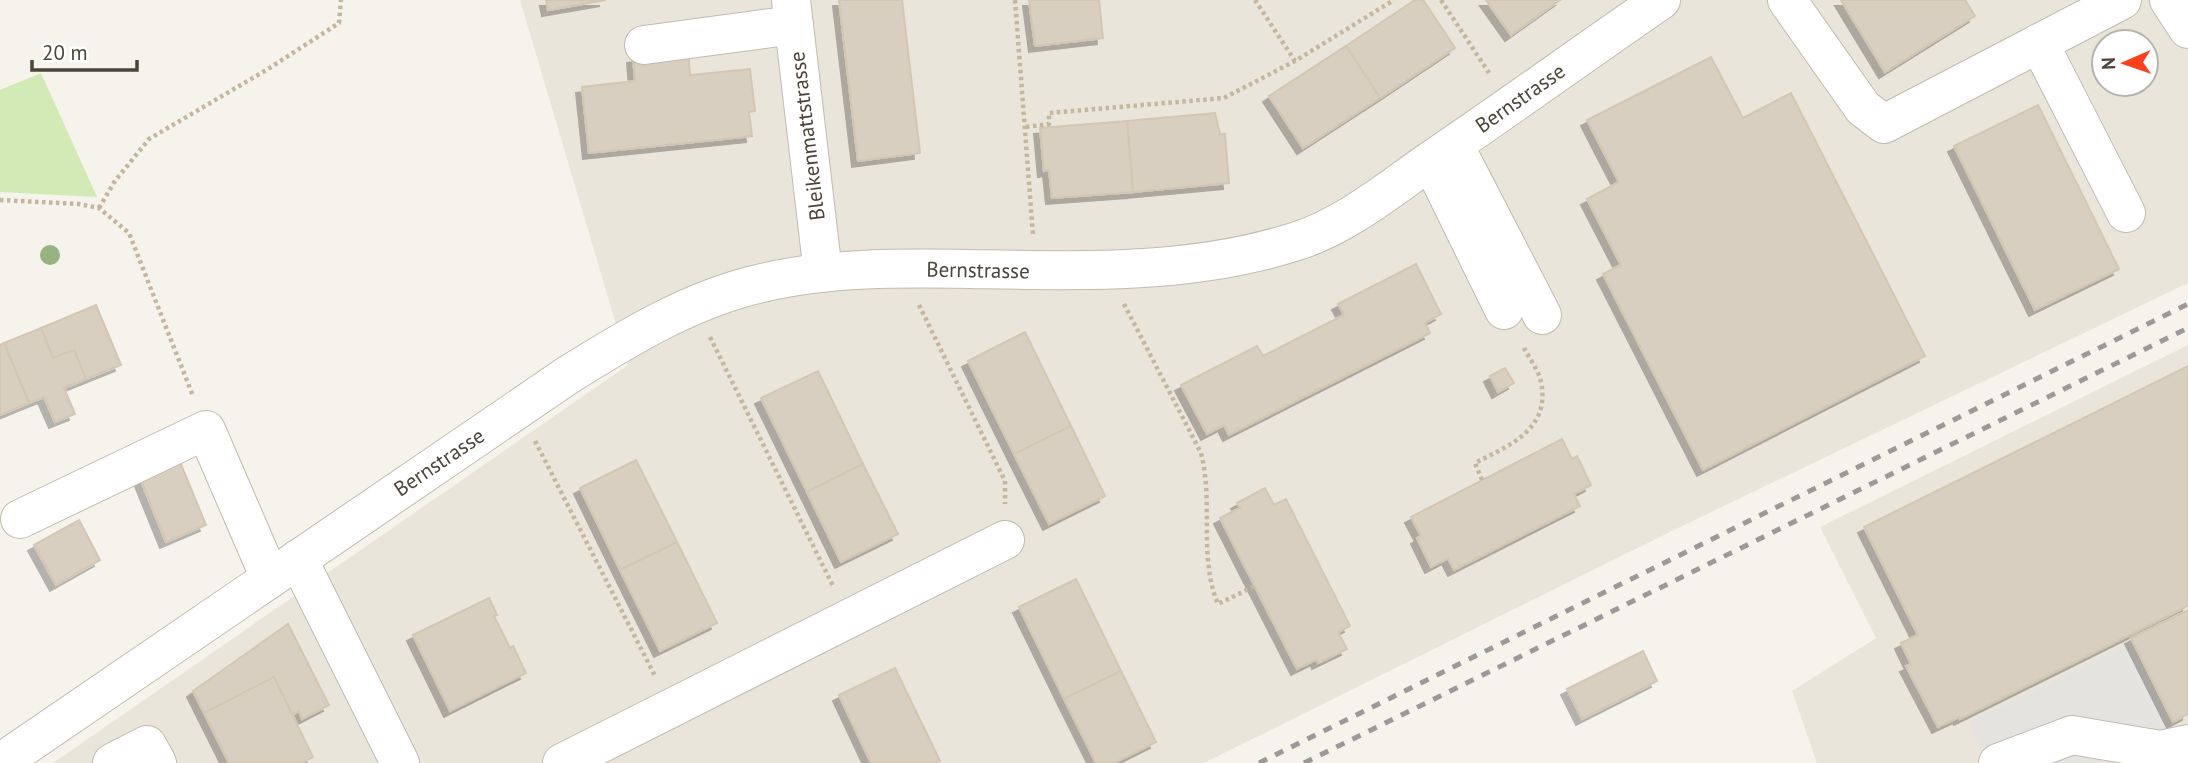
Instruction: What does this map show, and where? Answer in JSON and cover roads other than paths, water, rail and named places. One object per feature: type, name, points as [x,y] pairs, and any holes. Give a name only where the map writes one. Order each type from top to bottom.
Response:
[{"type":"street","name":"Bernstrasse","points":[[3,762],[518,408],[613,346],[694,304],[762,283],[823,273],[901,268],[1035,271],[1169,266],[1212,261],[1300,241],[1358,212],[1661,0]]},
{"type":"street","points":[[1787,0],[1863,108],[1884,124],[2122,0]]},
{"type":"street","points":[[2169,0],[2188,29]]},
{"type":"street","points":[[643,45],[793,13]]},
{"type":"street","name":"Bleikenmattstrasse","points":[[793,13],[823,273]]},
{"type":"street","points":[[2039,43],[2126,213]]},
{"type":"street","points":[[1442,153],[1504,310]]},
{"type":"street","points":[[1442,153],[1542,315]]},
{"type":"street","points":[[20,519],[206,429],[284,569],[345,654],[400,763]]},
{"type":"street","points":[[562,763],[1005,540]]},
{"type":"street","points":[[345,654],[373,653],[427,763]]},
{"type":"street","points":[[1998,763],[2072,735],[2160,750],[2188,744]]},
{"type":"street","points":[[112,763],[147,745],[157,763]]},
{"type":"railway","points":[[1259,763],[2188,304]]},
{"type":"railway","points":[[1304,763],[2188,328]]}]
